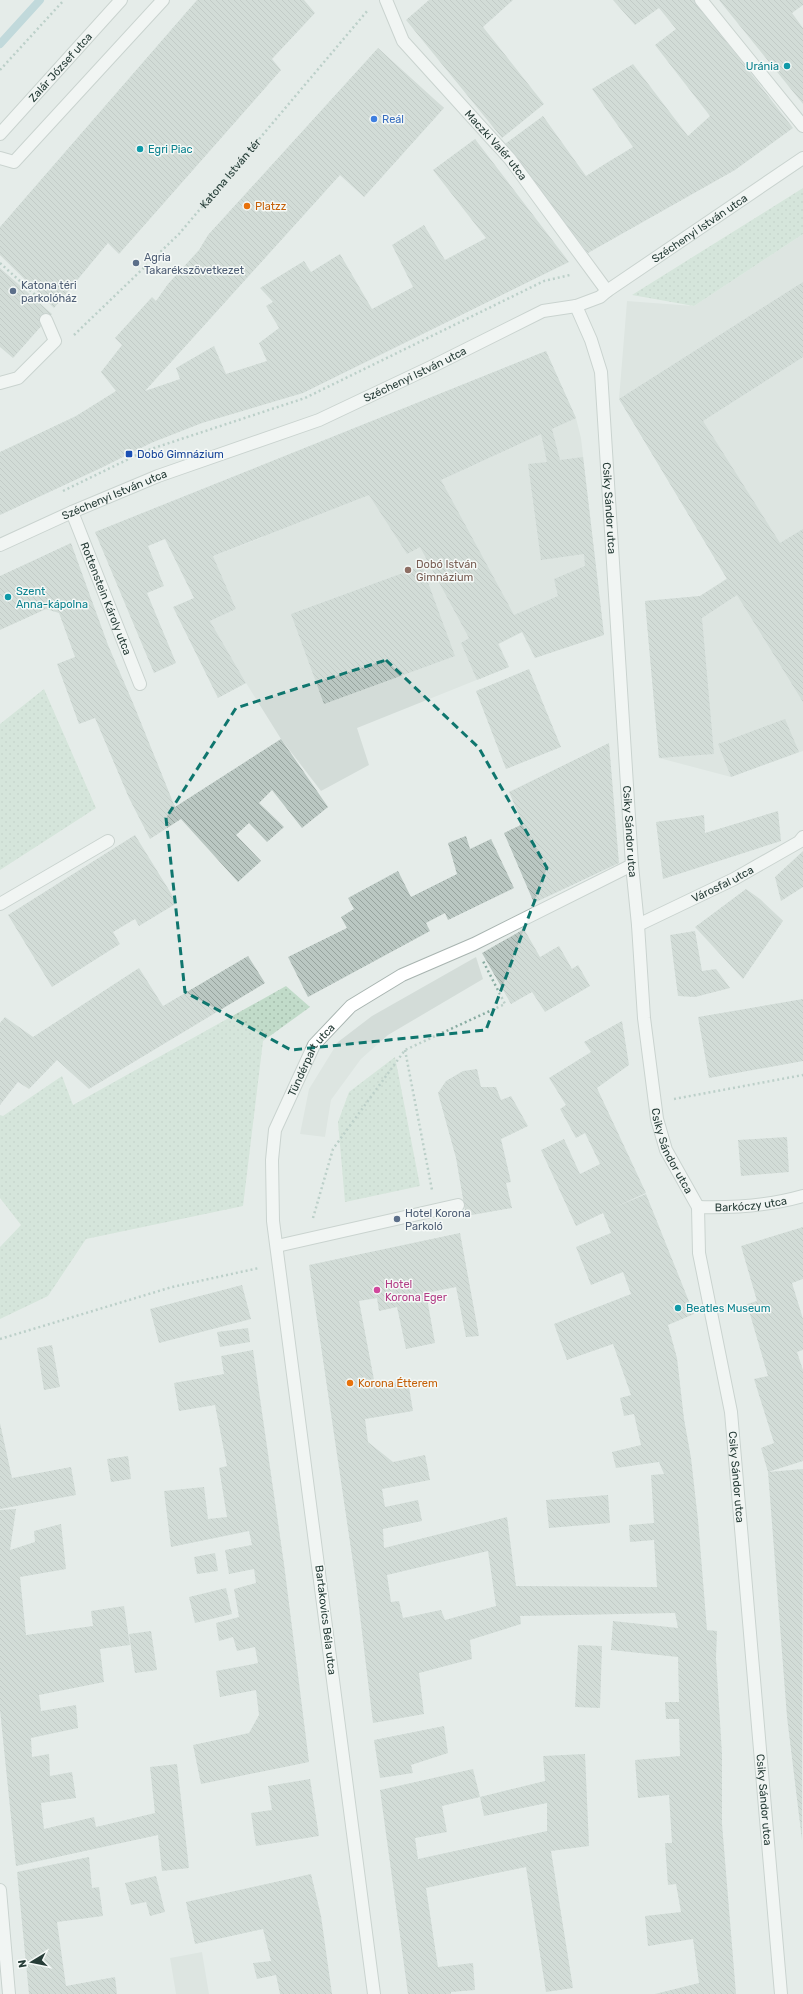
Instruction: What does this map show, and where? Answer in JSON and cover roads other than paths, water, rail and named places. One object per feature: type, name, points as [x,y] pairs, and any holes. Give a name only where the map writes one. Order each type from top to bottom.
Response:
[{"type":"street","name":"Zalár József utca","points":[[0,134],[121,0]]},
{"type":"street","points":[[0,158],[14,162],[163,0]]},
{"type":"street","name":"Maczki Valér utca","points":[[386,0],[403,41],[510,159],[607,291]]},
{"type":"street","points":[[701,0],[803,126]]},
{"type":"street","name":"Széchenyi István utca","points":[[0,545],[72,512],[158,476],[319,420],[543,311],[576,306],[600,297],[803,158]]},
{"type":"street","name":"Csiky Sándor utca","points":[[576,306],[591,340],[601,372],[632,865],[638,925],[644,1018],[657,1118],[666,1150],[698,1207],[699,1253],[731,1412],[781,1994]]},
{"type":"street","points":[[0,383],[18,378],[55,341],[46,320]]},
{"type":"street","name":"Rottenstein Károly utca","points":[[72,512],[140,684]]},
{"type":"street","name":"Városfal utca","points":[[638,925],[734,879],[799,842],[803,837]]},
{"type":"street","points":[[0,904],[108,840]]},
{"type":"street","name":"Tündérpart utca","points":[[277,1246],[273,1221],[272,1160],[275,1130],[314,1045],[351,1006],[402,975],[474,944],[632,865]]},
{"type":"street","name":"Barkóczy utca","points":[[698,1207],[740,1207],[779,1203],[803,1196]]},
{"type":"street","points":[[277,1246],[306,1241],[458,1205]]},
{"type":"street","name":"Bartakovics Béla utca","points":[[277,1246],[374,1994]]},
{"type":"street","points":[[0,1890],[9,1994]]},
{"type":"waterway","points":[[0,44],[40,0]]},
{"type":"place","name":"Uránia","points":[[787,66]]},
{"type":"place","name":"Reál","points":[[374,119]]},
{"type":"place","name":"Egri Piac","points":[[140,149]]},
{"type":"place","name":"Platzz","points":[[247,206]]},
{"type":"place","name":"Agria Takarékszövetkezet","points":[[136,263]]},
{"type":"place","name":"Katona téri parkolóház","points":[[13,291]]},
{"type":"place","name":"Dobó Gimnázium","points":[[129,454]]},
{"type":"place","name":"Dobó István Gimnázium","points":[[408,570]]},
{"type":"place","name":"Szent Anna-kápolna","points":[[8,597]]},
{"type":"place","name":"Hotel Korona Parkoló","points":[[397,1219]]},
{"type":"place","name":"Hotel Korona Eger","points":[[377,1290]]},
{"type":"place","name":"Beatles Museum","points":[[678,1308]]},
{"type":"place","name":"Korona Étterem","points":[[350,1383]]}]
